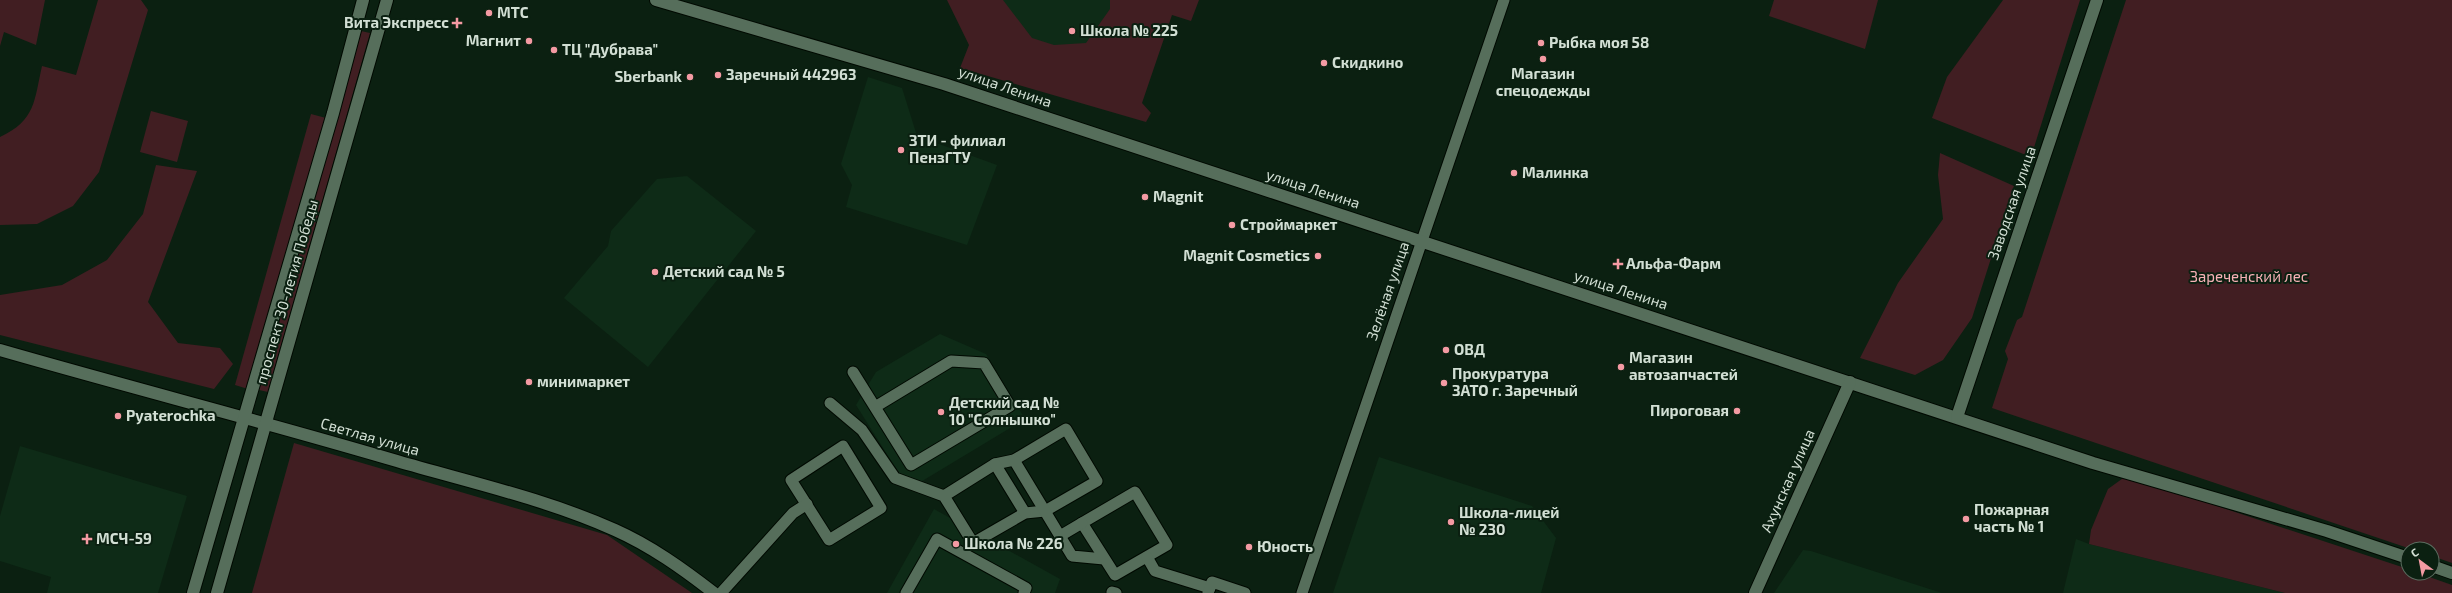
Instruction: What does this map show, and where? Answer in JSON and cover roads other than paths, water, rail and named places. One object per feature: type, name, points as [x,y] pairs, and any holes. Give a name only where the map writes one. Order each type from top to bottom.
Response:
[{"type":"main road","name":"проспект 30-летия Победы","points":[[193,593],[333,112],[363,0]]},
{"type":"main road","name":"проспект 30-летия Победы","points":[[217,593],[387,0]]},
{"type":"main road","name":"улица Ленина","points":[[656,0],[944,84],[2093,463],[2327,531],[2400,555]]},
{"type":"main road","name":"Заводская улица","points":[[1957,417],[2097,0]]},
{"type":"main road","name":"Светлая улица","points":[[0,350],[266,424],[565,511],[615,530],[650,548],[714,593]]},
{"type":"main road","name":"Ахунская улица","points":[[1755,593],[1850,382]]},
{"type":"main road","points":[[2440,569],[2452,573]]},
{"type":"street","name":"Зелёная улица","points":[[1302,593],[1504,0]]},
{"type":"street","points":[[852,372],[876,407],[911,465],[1010,406],[984,363],[951,361],[876,407]]},
{"type":"street","points":[[830,403],[862,430],[895,478],[944,496],[973,543],[1025,513],[1045,511],[1097,481],[1066,429],[1014,460],[995,464],[944,496]]},
{"type":"street","points":[[843,446],[881,508],[829,540],[807,504],[791,480],[843,446]]},
{"type":"street","points":[[1014,460],[1072,556],[1104,559]]},
{"type":"street","points":[[995,464],[1025,513]]},
{"type":"street","points":[[1060,536],[1082,523],[1135,492],[1167,544],[1115,575],[1082,523]]},
{"type":"street","points":[[720,593],[793,513],[807,504]]},
{"type":"street","points":[[906,593],[937,538],[1026,588],[1024,593]]},
{"type":"street","points":[[1147,557],[1155,571],[1209,591],[1212,582],[1245,593]]},
{"type":"place","name":"МТС","points":[[489,13]]},
{"type":"place","name":"Вита Экспресс","points":[[457,23]]},
{"type":"place","name":"Школа № 225","points":[[1072,31]]},
{"type":"place","name":"Магнит","points":[[529,41]]},
{"type":"place","name":"Рыбка моя 58","points":[[1541,43]]},
{"type":"place","name":"ТЦ \"Дубрава\"","points":[[554,50]]},
{"type":"place","name":"Магазин спецодежды","points":[[1543,59]]},
{"type":"place","name":"Скидкино","points":[[1324,63]]},
{"type":"place","name":"Заречный 442963","points":[[718,75]]},
{"type":"place","name":"Sberbank","points":[[690,77]]},
{"type":"place","name":"ЗТИ - филиал ПензГТУ","points":[[901,150]]},
{"type":"place","name":"Малинка","points":[[1514,173]]},
{"type":"place","name":"Magnit","points":[[1145,197]]},
{"type":"place","name":"Строймаркет","points":[[1232,225]]},
{"type":"place","name":"Magnit Cosmetics","points":[[1318,256]]},
{"type":"place","name":"Альфа-Фарм","points":[[1618,264]]},
{"type":"place","name":"Детский сад № 5","points":[[655,272]]},
{"type":"place","name":"ОВД","points":[[1446,350]]},
{"type":"place","name":"Магазин автозапчастей","points":[[1621,367]]},
{"type":"place","name":"минимаркет","points":[[529,382]]},
{"type":"place","name":"Прокуратура ЗАТО г. Заречный","points":[[1444,383]]},
{"type":"place","name":"Пироговая","points":[[1737,411]]},
{"type":"place","name":"Детский сад № 10 \"Солнышко\"","points":[[941,412]]},
{"type":"place","name":"Pyaterochka","points":[[118,416]]},
{"type":"place","name":"Пожарная часть № 1","points":[[1966,519]]},
{"type":"place","name":"Школа-лицей № 230","points":[[1451,522]]},
{"type":"place","name":"МСЧ-59","points":[[87,539]]},
{"type":"place","name":"Школа № 226","points":[[956,544]]},
{"type":"place","name":"Юность","points":[[1249,547]]},
{"type":"park label","name":"Зареченский лес","points":[[2249,277]]}]
